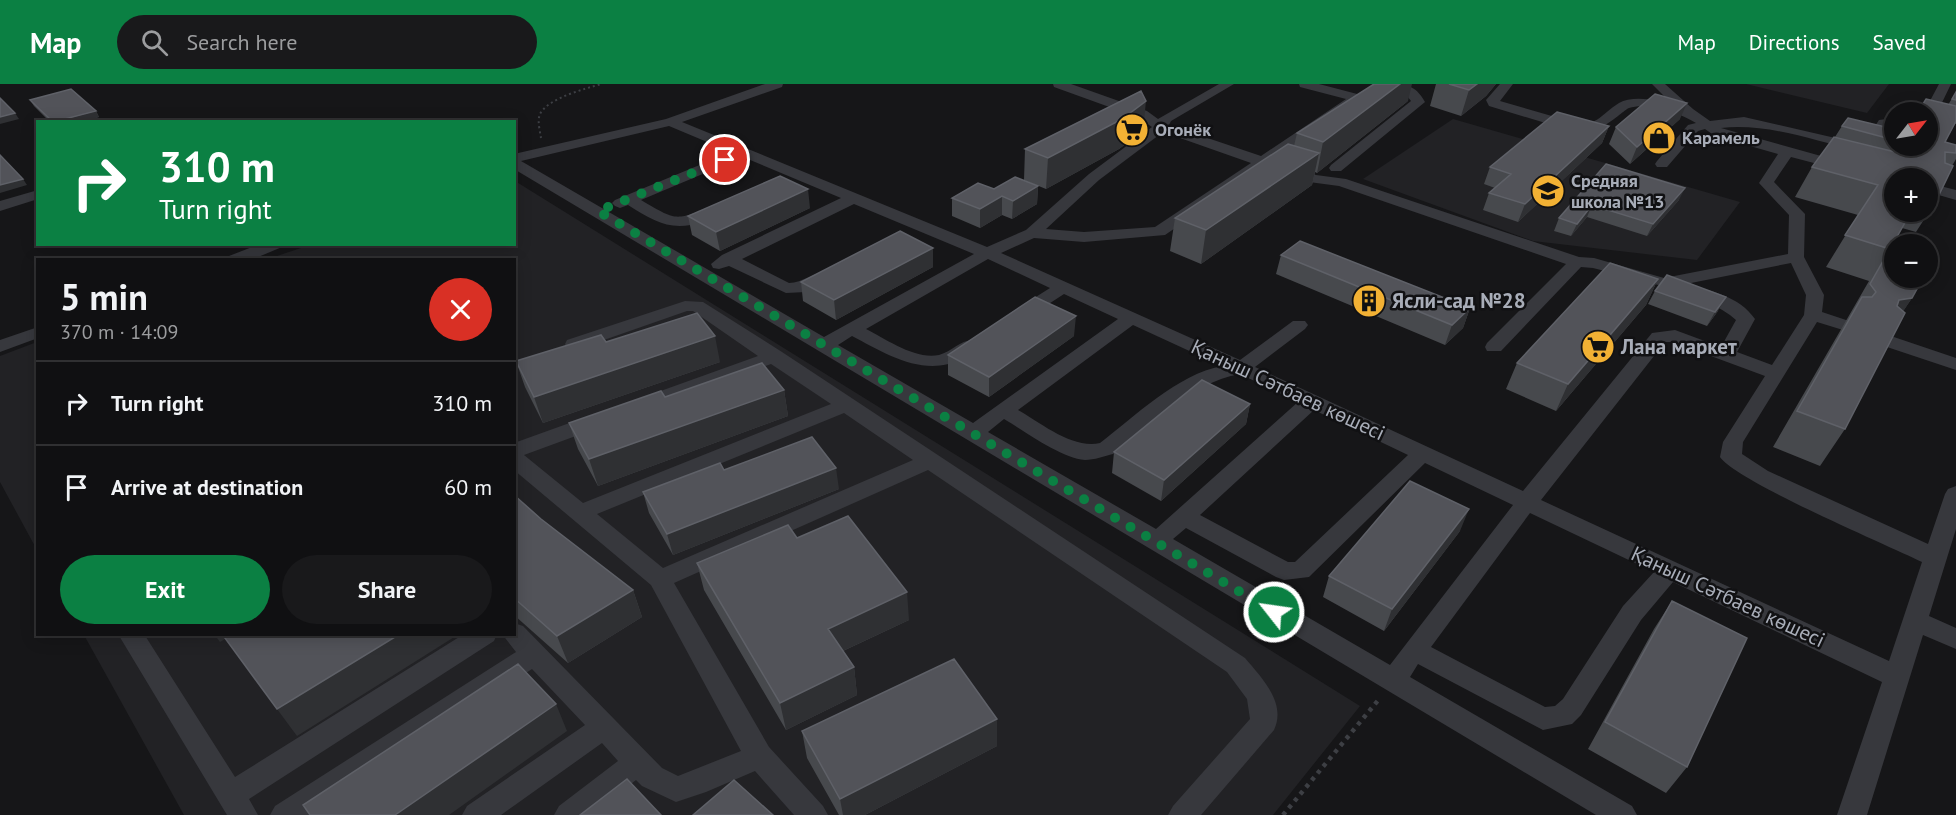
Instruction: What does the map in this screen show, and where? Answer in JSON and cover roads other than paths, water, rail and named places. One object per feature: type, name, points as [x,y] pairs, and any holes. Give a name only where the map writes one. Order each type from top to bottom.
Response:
[{"type":"street","points":[[516,158],[670,122],[777,84]]},
{"type":"street","points":[[1059,84],[1142,114],[1161,127],[1260,162],[1314,179],[1341,182],[1577,262],[1594,263],[1713,297],[1734,308],[1746,319],[1726,355]]},
{"type":"street","points":[[825,344],[987,253],[1032,233],[1094,177],[1161,127],[1165,119],[1228,84]]},
{"type":"street","points":[[1032,233],[1084,237],[1159,232],[1356,98],[1305,84]]},
{"type":"street","points":[[1336,168],[1418,102],[1414,93],[1405,87],[1393,84]]},
{"type":"street","points":[[1507,84],[1493,100],[1494,104],[1572,127],[1594,128],[1626,104],[1657,104],[1688,112]]},
{"type":"street","points":[[1658,84],[1688,112],[1720,133],[1884,177]]},
{"type":"street","points":[[1936,102],[1946,84]]},
{"type":"street","points":[[1662,164],[1693,128],[1707,124],[1744,121],[1763,123],[1857,147],[1868,147],[1884,123]]},
{"type":"street","name":"Қаныш Сәтбаев көшесі","points":[[670,122],[922,225],[1063,287],[1242,368],[1898,677]]},
{"type":"street","points":[[598,211],[744,152]]},
{"type":"street","points":[[1786,152],[1766,183],[1797,214],[1796,257],[1815,295],[1813,315],[1733,442],[1731,457],[1760,476],[1936,558]]},
{"type":"street","points":[[516,164],[825,344],[1155,543],[1622,815]]},
{"type":"street","points":[[783,185],[804,176]]},
{"type":"street","points":[[1938,190],[1956,195]]},
{"type":"street","points":[[0,206],[36,195]]},
{"type":"street","points":[[702,272],[856,198]]},
{"type":"street","points":[[629,199],[666,220],[678,223],[691,222],[732,206]]},
{"type":"street","points":[[902,236],[922,225]]},
{"type":"street","points":[[240,258],[271,246]]},
{"type":"street","points":[[1661,283],[1796,257]]},
{"type":"street","points":[[728,259],[786,288],[800,288],[843,267]]},
{"type":"street","points":[[1494,347],[1571,265],[1577,262]]},
{"type":"street","points":[[1003,325],[1063,287]]},
{"type":"street","points":[[557,350],[685,306],[697,306],[1236,665],[1260,696],[1264,722],[1183,815]]},
{"type":"street","points":[[1813,315],[1844,325]]},
{"type":"street","points":[[971,434],[1131,318]]},
{"type":"street","points":[[1002,410],[1064,445],[1086,453],[1106,449],[1185,388],[1214,373],[1242,368],[1299,326]]},
{"type":"street","points":[[851,328],[918,361],[939,361],[983,338]]},
{"type":"street","points":[[0,346],[36,333]]},
{"type":"street","points":[[1393,682],[1414,650],[1527,502],[1659,337],[1675,336],[1776,373]]},
{"type":"street","points":[[1885,340],[1956,364]]},
{"type":"street","points":[[516,450],[775,356]]},
{"type":"street","points":[[1155,543],[1311,401]]},
{"type":"street","points":[[581,512],[847,405]]},
{"type":"street","points":[[1183,516],[1284,571],[1301,571],[1423,453]]},
{"type":"street","points":[[516,461],[660,579],[759,756],[813,815]]},
{"type":"street","points":[[660,579],[931,461]]},
{"type":"street","points":[[1852,815],[1956,494]]},
{"type":"street","points":[[1414,650],[1543,718],[1562,716],[1572,707],[1632,614],[1670,570]]},
{"type":"street","points":[[1916,621],[1956,639]]},
{"type":"street","points":[[516,635],[652,777],[676,789],[696,783],[759,756]]},
{"type":"street","points":[[131,636],[237,805],[482,636]]},
{"type":"street","points":[[285,815],[534,654]]},
{"type":"street","points":[[477,815],[604,727]]},
{"type":"street","points":[[569,815],[638,762]]},
{"type":"place","name":"Огонёк","points":[[1132,130]]},
{"type":"place","name":"Карамель","points":[[1659,138]]},
{"type":"place","name":"Средняя школа №13","points":[[1548,191]]},
{"type":"place","name":"Ясли-сад №28","points":[[1369,301]]},
{"type":"place","name":"Лана маркет","points":[[1598,347]]}]
